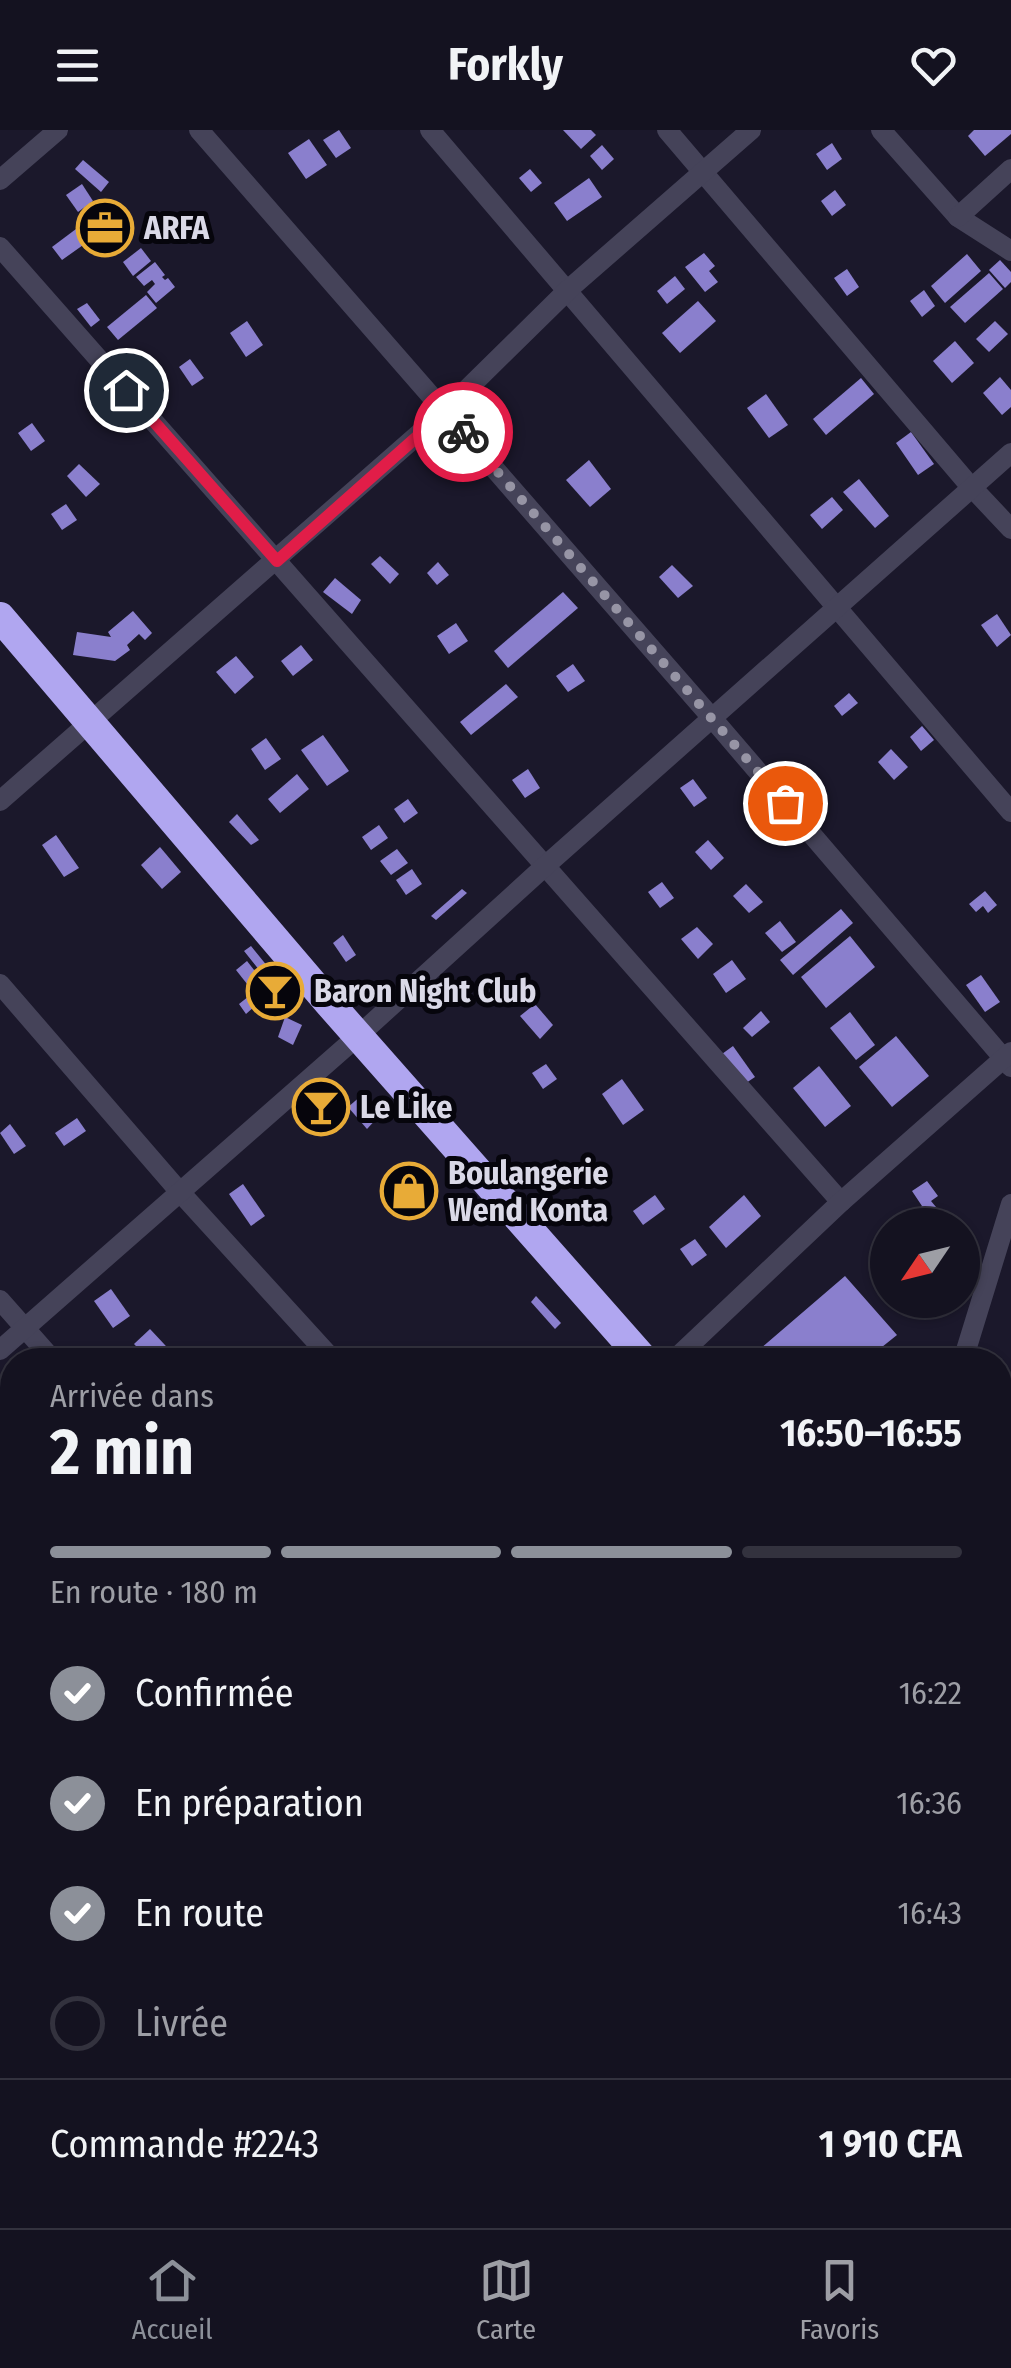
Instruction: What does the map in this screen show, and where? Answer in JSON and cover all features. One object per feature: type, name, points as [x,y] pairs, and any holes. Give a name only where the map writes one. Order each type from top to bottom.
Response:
[{"type":"highway","points":[[0,617],[358,1036],[633,1348]]},
{"type":"street","points":[[0,180],[58,130]]},
{"type":"street","points":[[199,130],[1009,1059],[841,1202],[687,1348]]},
{"type":"street","points":[[430,130],[1011,812]]},
{"type":"street","points":[[667,130],[1011,528]]},
{"type":"street","points":[[0,801],[446,411],[568,289],[751,130]]},
{"type":"street","points":[[881,130],[958,217],[1011,250]]},
{"type":"street","points":[[958,217],[1011,169]]},
{"type":"street","points":[[0,247],[841,1202]]},
{"type":"street","points":[[2,1348],[1011,452]]},
{"type":"street","points":[[0,984],[179,1191],[322,1348]]},
{"type":"street","points":[[971,1348],[1011,1204]]},
{"type":"street","points":[[0,1300],[43,1348]]},
{"type":"building","points":[[339,130],[351,148],[336,158],[323,140]]},
{"type":"building","points":[[563,130],[591,130],[596,135],[581,149]]},
{"type":"building","points":[[974,130],[1011,130],[1011,134],[985,156],[968,136]]},
{"type":"building","points":[[309,139],[327,165],[306,179],[288,153]]},
{"type":"building","points":[[832,143],[842,159],[827,170],[816,154]]},
{"type":"building","points":[[602,145],[614,159],[602,170],[590,156]]},
{"type":"building","points":[[83,160],[109,182],[101,192],[75,169]]},
{"type":"building","points":[[530,169],[542,183],[531,192],[519,178]]},
{"type":"building","points":[[589,178],[602,197],[567,221],[554,203]]},
{"type":"building","points":[[82,184],[93,201],[78,212],[66,195]]},
{"type":"building","points":[[835,190],[846,205],[832,216],[821,201]]},
{"type":"building","name":"ARFA","points":[[105,208],[124,232],[105,248],[86,225]]},
{"type":"building","points":[[76,229],[86,243],[62,260],[52,247]]},
{"type":"building","points":[[141,248],[151,261],[133,276],[123,262]]},
{"type":"building","points":[[704,253],[715,266],[709,271],[718,282],[705,292],[685,267]]},
{"type":"building","points":[[967,254],[981,271],[945,303],[931,286]]},
{"type":"building","points":[[1000,260],[1011,272],[1011,282],[1005,288],[989,270]]},
{"type":"building","points":[[155,262],[165,275],[162,277],[175,287],[156,303],[147,292],[155,284],[152,280],[144,286],[136,277]]},
{"type":"building","points":[[847,269],[859,287],[847,296],[834,278]]},
{"type":"building","points":[[989,273],[1003,289],[965,323],[950,307]]},
{"type":"building","points":[[675,276],[685,289],[667,304],[657,291]]},
{"type":"building","points":[[924,290],[935,306],[922,317],[910,301]]},
{"type":"building","points":[[146,295],[157,308],[118,340],[107,327]]},
{"type":"building","points":[[698,301],[716,321],[680,353],[662,333]]},
{"type":"building","points":[[87,303],[100,320],[91,327],[77,309]]},
{"type":"building","points":[[247,321],[263,345],[246,357],[230,333]]},
{"type":"building","points":[[995,321],[1008,334],[989,352],[976,339]]},
{"type":"building","points":[[955,341],[974,363],[952,383],[933,361]]},
{"type":"building","points":[[190,359],[204,378],[192,386],[179,367]]},
{"type":"building","points":[[1000,377],[1011,390],[1011,407],[1002,415],[983,393]]},
{"type":"building","points":[[861,378],[874,394],[826,435],[813,419]]},
{"type":"building","points":[[766,394],[788,425],[769,438],[747,408]]},
{"type":"building","points":[[32,423],[45,441],[31,451],[18,433]]},
{"type":"building","points":[[911,432],[934,464],[918,475],[896,443]]},
{"type":"building","points":[[589,460],[611,489],[590,507],[566,480]]},
{"type":"building","points":[[79,464],[100,484],[86,497],[67,476]]},
{"type":"building","points":[[859,479],[889,516],[875,528],[843,492]]},
{"type":"building","points":[[832,497],[843,510],[822,529],[810,515]]},
{"type":"building","points":[[66,504],[77,520],[62,530],[51,514]]},
{"type":"building","points":[[380,556],[399,574],[390,584],[371,564]]},
{"type":"building","points":[[438,562],[449,575],[437,585],[427,573]]},
{"type":"building","points":[[672,565],[693,586],[678,598],[659,577]]},
{"type":"building","points":[[335,578],[361,600],[352,614],[323,592]]},
{"type":"building","points":[[563,592],[578,608],[508,668],[494,651]]},
{"type":"building","points":[[133,611],[152,633],[145,640],[139,634],[127,645],[130,650],[115,661],[73,655],[77,632],[111,637],[108,632]]},
{"type":"building","points":[[997,614],[1011,635],[997,647],[981,625]]},
{"type":"building","points":[[456,623],[468,641],[449,654],[437,636]]},
{"type":"building","points":[[301,645],[313,660],[293,676],[281,661]]},
{"type":"building","points":[[236,656],[254,677],[235,694],[216,672]]},
{"type":"building","points":[[573,664],[585,681],[568,692],[556,676]]},
{"type":"building","points":[[506,684],[518,697],[471,735],[460,722]]},
{"type":"building","points":[[849,693],[858,703],[842,716],[834,706]]},
{"type":"building","points":[[922,726],[934,740],[921,751],[910,737]]},
{"type":"building","points":[[323,735],[349,771],[327,786],[301,750]]},
{"type":"building","points":[[266,738],[281,759],[265,770],[251,749]]},
{"type":"building","points":[[891,749],[908,767],[894,780],[878,762]]},
{"type":"building","points":[[528,769],[540,788],[525,798],[512,780]]},
{"type":"building","points":[[297,774],[309,789],[280,813],[268,799]]},
{"type":"building","points":[[693,779],[707,798],[694,807],[680,788]]},
{"type":"building","points":[[408,799],[418,813],[404,823],[394,809]]},
{"type":"building","points":[[237,814],[259,840],[251,845],[229,822]]},
{"type":"building","points":[[379,825],[388,838],[371,850],[362,837]]},
{"type":"building","points":[[56,835],[79,868],[64,877],[42,845]]},
{"type":"building","points":[[708,840],[724,858],[711,870],[695,852]]},
{"type":"building","points":[[160,847],[181,872],[162,889],[141,865]]},
{"type":"building","points":[[397,849],[408,863],[391,875],[380,861]]},
{"type":"building","points":[[412,869],[422,884],[406,895],[396,880]]},
{"type":"building","points":[[662,882],[674,898],[660,908],[648,892]]},
{"type":"building","points":[[746,884],[763,902],[749,913],[733,896]]},
{"type":"building","points":[[462,889],[467,893],[436,920],[431,916]]},
{"type":"building","points":[[985,891],[997,905],[988,913],[983,906],[976,912],[969,904]]},
{"type":"building","points":[[841,909],[853,923],[793,975],[780,960]]},
{"type":"building","points":[[780,921],[796,942],[782,952],[765,933]]},
{"type":"building","points":[[697,927],[713,944],[698,959],[681,939]]},
{"type":"building","points":[[343,935],[356,955],[346,962],[333,943]]},
{"type":"building","points":[[850,936],[875,967],[826,1008],[801,977]]},
{"type":"building","points":[[251,946],[294,999],[280,1008],[274,1000],[260,1012],[255,1006],[246,1014],[239,1004],[268,981],[244,951]]},
{"type":"building","points":[[732,960],[746,979],[726,993],[713,974]]},
{"type":"building","points":[[247,961],[262,980],[251,989],[236,970]]},
{"type":"building","points":[[981,975],[1000,1002],[985,1012],[966,985]]},
{"type":"building","points":[[535,1004],[553,1025],[540,1039],[520,1016]]},
{"type":"building","points":[[761,1011],[770,1022],[752,1037],[743,1028]]},
{"type":"building","points":[[850,1012],[875,1045],[856,1060],[830,1028]]},
{"type":"building","points":[[285,1017],[302,1025],[293,1045],[278,1037]]},
{"type":"building","points":[[896,1036],[929,1076],[892,1107],[859,1067]]},
{"type":"building","points":[[733,1046],[755,1077],[743,1085],[722,1054]]},
{"type":"building","points":[[546,1064],[557,1079],[543,1089],[532,1073]]},
{"type":"building","points":[[819,1066],[851,1106],[825,1127],[793,1088]]},
{"type":"building","points":[[622,1079],[644,1110],[623,1125],[602,1094]]},
{"type":"building","points":[[361,1096],[379,1116],[367,1129],[348,1107]]},
{"type":"building","points":[[77,1118],[86,1131],[64,1146],[55,1133]]},
{"type":"building","points":[[10,1124],[26,1146],[14,1154],[0,1133]]},
{"type":"building","points":[[927,1181],[938,1196],[931,1201],[937,1208],[920,1208],[912,1191]]},
{"type":"building","points":[[243,1184],[265,1216],[251,1226],[229,1194]]},
{"type":"building","points":[[655,1195],[665,1209],[643,1225],[633,1211]]},
{"type":"building","points":[[744,1195],[761,1216],[726,1248],[709,1227]]},
{"type":"building","points":[[695,1239],[707,1255],[692,1266],[680,1249]]},
{"type":"building","points":[[845,1276],[870,1304],[870,1318],[882,1318],[897,1335],[881,1348],[761,1348]]},
{"type":"building","points":[[111,1289],[130,1316],[113,1328],[94,1301]]},
{"type":"building","points":[[536,1296],[561,1323],[555,1329],[531,1302]]},
{"type":"building","points":[[150,1329],[168,1348],[138,1348],[134,1344]]},
{"type":"way so far","points":[[463,432],[785,803]]},
{"type":"place","name":"ARFA","points":[[105,228]]},
{"type":"place","name":"Baron Night Club","points":[[275,991]]},
{"type":"place","name":"Le Like","points":[[321,1107]]},
{"type":"place","name":"Boulangerie Wend Konta","points":[[409,1191]]},
{"type":"route","points":[[126,390],[277,561],[446,411],[463,432]]}]
